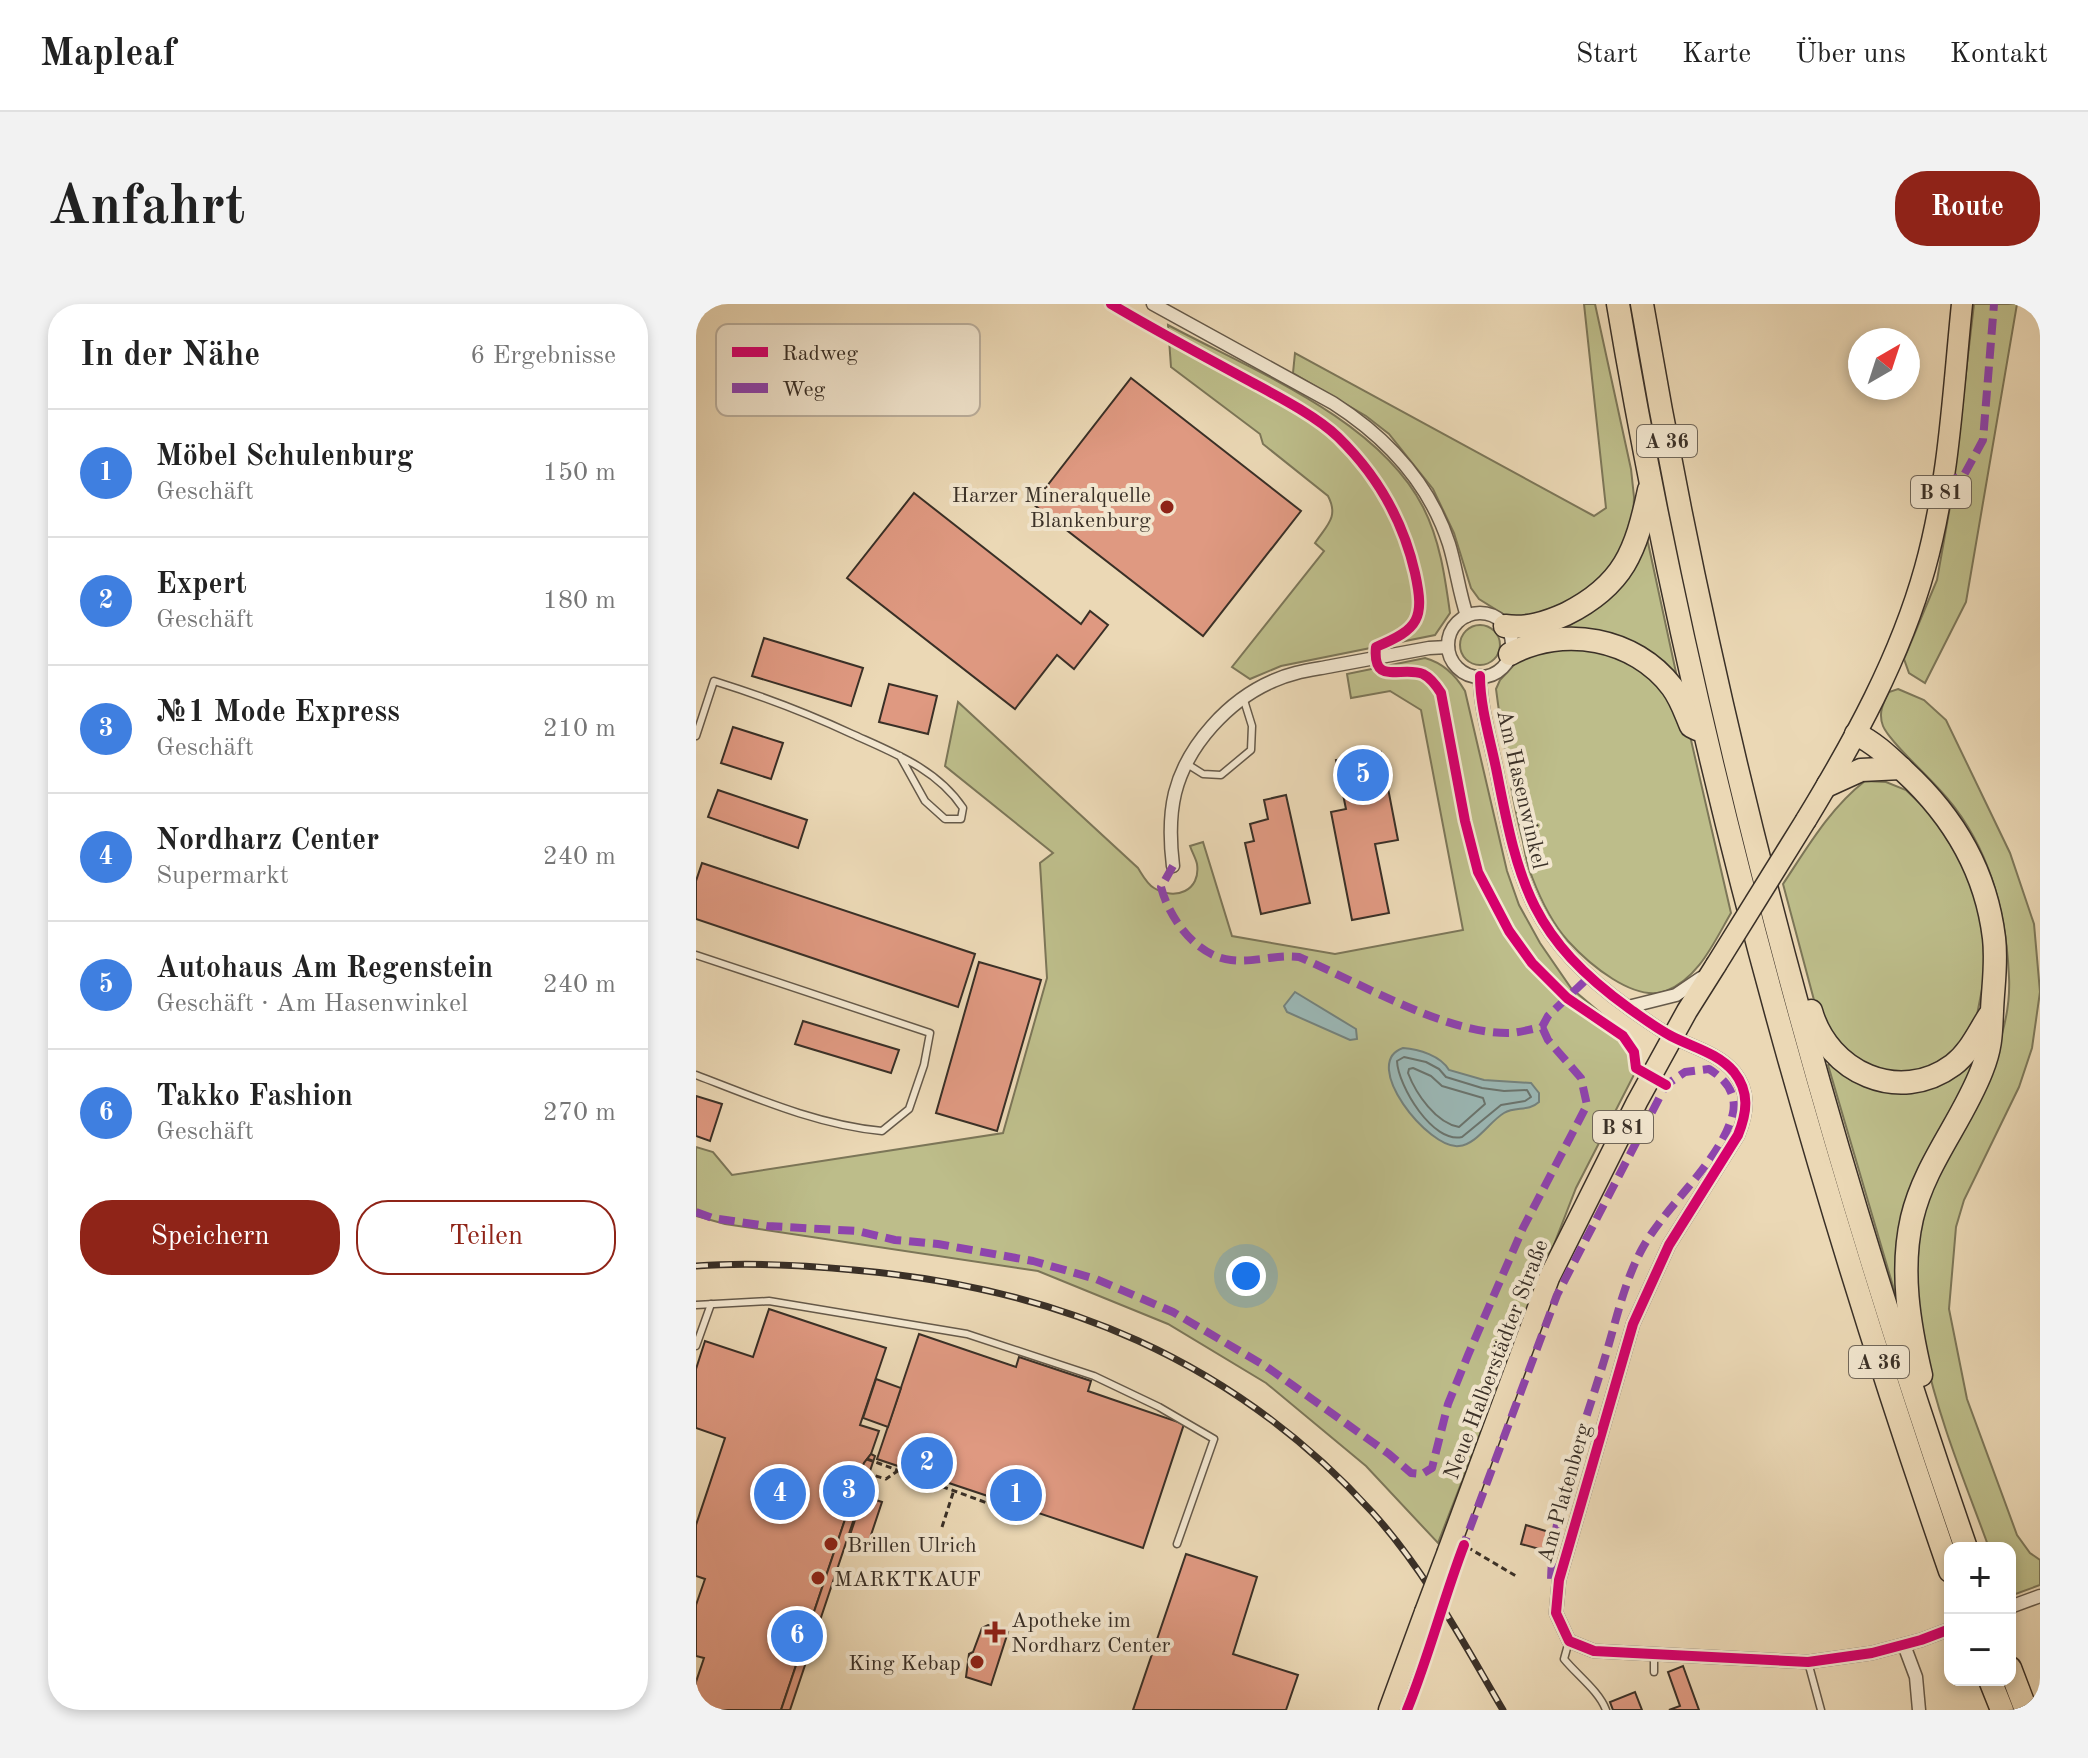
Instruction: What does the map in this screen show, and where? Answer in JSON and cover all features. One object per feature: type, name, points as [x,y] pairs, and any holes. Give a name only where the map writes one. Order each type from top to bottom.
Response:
[{"type":"highway","name":"A 36","points":[[1618,304],[1651,481],[1705,734],[1749,914],[1818,1165],[1866,1321],[1944,1553]]},
{"type":"highway","name":"A 36","points":[[1642,304],[1707,637],[1793,994],[1854,1206],[1964,1542]]},
{"type":"highway","points":[[1505,626],[1532,626],[1555,619],[1597,597],[1626,566],[1636,545],[1651,481]]},
{"type":"highway","points":[[1510,654],[1531,645],[1572,639],[1615,646],[1640,657],[1663,676],[1681,701],[1691,726],[1705,734]]},
{"type":"highway","points":[[1856,734],[1884,752],[1929,795],[1952,823],[1980,880],[1994,940],[1993,1033],[1982,1071],[1926,1173],[1911,1223],[1907,1292],[1922,1379],[1915,1399]]},
{"type":"highway","points":[[1828,785],[1861,770],[1901,768]]},
{"type":"highway","points":[[1793,994],[1808,1002],[1819,1032],[1836,1056],[1858,1072],[1882,1081],[1917,1081],[1951,1066],[1968,1050],[1992,1011]]},
{"type":"highway","points":[[2016,1684],[2026,1710]]},
{"type":"highway","points":[[1992,1686],[2002,1710]]},
{"type":"main road","name":"B 81","points":[[1673,1037],[1828,785],[1899,644],[1928,557],[1947,455],[1962,304]]},
{"type":"main road","name":"Neue Halberstädter Straße","points":[[1389,1710],[1425,1612],[1456,1548],[1549,1278],[1603,1167],[1673,1037]]},
{"type":"street","points":[[1153,304],[1333,403],[1360,421],[1392,449],[1426,493],[1438,517],[1449,544],[1467,616]]},
{"type":"street","points":[[1490,615],[1505,626],[1511,640],[1510,654],[1498,670],[1480,676],[1460,669],[1452,659],[1448,647],[1454,626],[1467,616],[1490,615]]},
{"type":"street","points":[[1173,866],[1169,834],[1175,792],[1187,764],[1204,737],[1243,697],[1274,680],[1301,671],[1448,647]]},
{"type":"street","name":"Am Hasenwinkel","points":[[1480,676],[1509,836],[1526,890],[1547,929],[1569,958],[1628,1007],[1673,1037]]},
{"type":"street","points":[[1628,1007],[1676,995],[1716,965]]},
{"type":"street","name":"Am Platenberg","points":[[1569,1641],[1556,1613],[1559,1580],[1633,1324],[1669,1245],[1738,1135],[1745,1118],[1745,1095],[1735,1073],[1717,1059],[1673,1037]]},
{"type":"street","points":[[2016,1605],[2037,1597]]},
{"type":"street","points":[[1569,1641],[1594,1651],[1808,1662],[1854,1657],[1944,1631]]},
{"type":"street","points":[[1904,1645],[1916,1677],[1919,1710]]},
{"type":"lane","points":[[696,736],[714,681],[787,704],[900,756],[930,773],[953,792],[963,808],[961,819],[945,819],[925,801],[900,756]]},
{"type":"lane","points":[[1187,764],[1203,774],[1221,775],[1251,750],[1252,726],[1243,697]]},
{"type":"lane","points":[[696,955],[930,1033],[924,1065],[909,1109],[882,1131],[849,1128],[739,1093],[696,1075]]},
{"type":"lane","points":[[696,1305],[769,1301],[967,1334],[1094,1376],[1159,1407],[1214,1439],[1177,1544]]},
{"type":"lane","points":[[696,1346],[711,1304]]},
{"type":"lane","points":[[1569,1641],[1564,1659],[1603,1701],[1606,1710]]},
{"type":"lane","points":[[1654,1654],[1654,1672]]},
{"type":"lane","points":[[1808,1662],[1821,1710]]},
{"type":"path","points":[[867,1459],[1031,1519]]},
{"type":"path","points":[[866,1473],[886,1479],[899,1470]]},
{"type":"path","points":[[942,1527],[954,1490]]},
{"type":"path","points":[[1456,1548],[1516,1576]]},
{"type":"green space","points":[[1584,304],[1595,304],[1631,469],[1633,524],[1623,552],[1586,595],[1533,619],[1508,617],[1479,599],[1471,588],[1454,533],[1433,489],[1389,434],[1366,416],[1293,373],[1295,353],[1594,516],[1606,508]]},
{"type":"green space","points":[[1974,304],[2017,304],[1966,602],[1925,683],[1909,673],[1904,659],[1937,580],[1951,501]]},
{"type":"green space","points":[[1168,325],[1310,400],[1376,448],[1403,476],[1429,520],[1441,559],[1450,613],[1435,635],[1281,666],[1250,679],[1232,667],[1324,551],[1315,543],[1330,521],[1331,503],[1328,496],[1263,444],[1260,434],[1171,367]]},
{"type":"green space","points":[[1647,538],[1677,677],[1674,678],[1567,633],[1563,623]]},
{"type":"green space","points":[[1480,625],[1494,631],[1500,645],[1494,659],[1480,665],[1466,659],[1460,645],[1466,631]]},
{"type":"green space","points":[[1591,645],[1646,669],[1679,710],[1691,740],[1731,913],[1697,968],[1666,991],[1653,993],[1626,986],[1587,960],[1557,927],[1526,860],[1496,689],[1500,680],[1524,654]]},
{"type":"green space","points":[[1425,658],[1448,670],[1465,691],[1507,871],[1519,905],[1571,988],[1634,1041],[1640,1063],[1576,1188],[1438,1543],[1366,1466],[1266,1383],[1168,1324],[1038,1271],[725,1224],[696,1216],[696,1147],[713,1152],[732,1175],[1003,1133],[1047,978],[1040,863],[1053,853],[945,766],[958,702],[1138,868],[1154,888],[1170,894],[1191,887],[1197,873],[1190,846],[1203,842],[1232,936],[1335,954],[1463,930],[1421,710],[1390,691],[1351,698],[1347,674]]},
{"type":"green space","points":[[1898,689],[1924,700],[1946,720],[2010,853],[2034,924],[2040,992],[2032,1048],[2019,1087],[1964,1200],[1956,1227],[1949,1309],[1967,1399],[2017,1535],[2030,1553],[2040,1560],[2040,1585],[2016,1594],[2016,1542],[1987,1542],[1942,1418],[1920,1326],[1916,1281],[1919,1235],[1930,1191],[1993,1061],[2002,1034],[2008,1006],[2009,977],[2004,926],[1991,877],[1970,831],[1956,809],[1892,740],[1883,726],[1883,704],[1889,692]]},
{"type":"green space","points":[[1865,781],[1886,782],[1906,790],[1931,814],[1964,866],[1982,920],[1985,974],[1975,1025],[1958,1049],[1936,1066],[1906,1076],[1855,1063],[1818,1015],[1783,884],[1830,816]]},
{"type":"green space","points":[[1984,1041],[1956,1109],[1901,1291],[1895,1293],[1828,1065],[1833,1063],[1900,1093]]},
{"type":"water","points":[[1295,992],[1356,1029],[1357,1039],[1350,1040],[1287,1012],[1284,1006]]},
{"type":"water","points":[[1403,1048],[1429,1054],[1449,1070],[1484,1080],[1531,1083],[1539,1093],[1539,1102],[1504,1113],[1465,1145],[1446,1144],[1416,1121],[1393,1087],[1389,1070],[1392,1057]]},
{"type":"building","name":"Harzer Mineralquelle Blankenburg","points":[[1131,378],[1301,511],[1203,636],[1033,504]]},
{"type":"building","points":[[914,493],[1081,624],[1090,611],[1108,625],[1074,669],[1057,655],[1015,709],[847,578]]},
{"type":"building","points":[[764,638],[863,668],[851,706],[752,676]]},
{"type":"building","points":[[889,684],[937,696],[928,734],[879,722]]},
{"type":"building","points":[[733,727],[783,743],[771,779],[721,763]]},
{"type":"building","points":[[1381,752],[1398,840],[1375,844],[1389,913],[1352,920],[1331,812],[1346,809],[1336,760]]},
{"type":"building","points":[[718,790],[807,820],[798,848],[708,817]]},
{"type":"building","points":[[1286,795],[1310,903],[1261,914],[1245,843],[1254,841],[1250,824],[1268,819],[1264,800]]},
{"type":"building","points":[[702,863],[975,954],[958,1007],[696,919],[696,881]]},
{"type":"building","points":[[979,962],[1041,980],[997,1131],[936,1113]]},
{"type":"building","points":[[803,1021],[899,1050],[891,1073],[795,1044]]},
{"type":"building","points":[[696,1096],[722,1104],[710,1141],[696,1136]]},
{"type":"building","points":[[769,1309],[886,1348],[860,1425],[879,1431],[871,1454],[864,1463],[781,1710],[698,1710],[696,1682],[704,1658],[696,1656],[696,1605],[705,1579],[696,1576],[696,1525],[725,1438],[696,1428],[696,1369],[705,1341],[753,1357]]},
{"type":"building","points":[[919,1334],[1016,1367],[1019,1357],[1091,1381],[1088,1391],[1184,1424],[1143,1548],[877,1459]]},
{"type":"building","points":[[876,1379],[901,1388],[888,1427],[863,1418]]},
{"type":"building","points":[[871,1454],[875,1456],[790,1710],[781,1710],[864,1463]]},
{"type":"building","points":[[863,1496],[882,1502],[869,1541],[850,1535]]},
{"type":"building","points":[[1526,1525],[1549,1532],[1543,1550],[1521,1544]]},
{"type":"building","points":[[1186,1554],[1257,1577],[1233,1654],[1298,1675],[1286,1710],[1133,1710]]},
{"type":"building","points":[[988,1625],[1008,1632],[991,1685],[966,1677],[969,1654],[973,1652],[982,1628]]},
{"type":"building","points":[[1683,1666],[1699,1710],[1669,1710],[1680,1706],[1668,1672]]},
{"type":"building","points":[[1635,1692],[1642,1710],[1613,1710],[1610,1702]]},
{"type":"railway","points":[[696,1266],[775,1265],[854,1270],[929,1279],[1001,1294],[1071,1314],[1138,1340],[1201,1373],[1262,1413],[1319,1459],[1373,1513],[1427,1583],[1503,1710]]},
{"type":"marked path","points":[[1943,483],[1964,475],[1983,440],[1994,304]]},
{"type":"marked path","points":[[1173,866],[1161,887],[1165,899],[1177,923],[1206,951],[1239,961],[1299,957],[1404,1005],[1459,1025],[1511,1033],[1542,1027],[1548,1016],[1589,977]]},
{"type":"marked path","points":[[696,1212],[712,1218],[767,1226],[857,1231],[895,1240],[938,1244],[1033,1261],[1096,1279],[1173,1312],[1267,1367],[1411,1473],[1422,1474],[1432,1468],[1448,1404],[1523,1228],[1587,1105],[1581,1078],[1548,1040],[1542,1027]]},
{"type":"marked path","points":[[1461,1552],[1557,1295],[1666,1085],[1685,1072],[1709,1069],[1728,1087],[1733,1099],[1733,1113],[1717,1148],[1652,1233],[1630,1276],[1562,1499],[1551,1582]]},
{"type":"cycle path","points":[[1111,304],[1309,415],[1338,437],[1365,467],[1396,517],[1410,553],[1419,601],[1418,612],[1410,628],[1376,647],[1376,659],[1384,671],[1423,674],[1441,693],[1465,821],[1478,872],[1509,931],[1532,963],[1567,998],[1623,1036],[1634,1052],[1636,1068],[1666,1085]]},
{"type":"cycle path","points":[[1480,676],[1484,713],[1513,848],[1535,907],[1551,933],[1571,958],[1630,1009],[1665,1033],[1728,1065],[1745,1095],[1745,1111],[1738,1135],[1669,1245],[1633,1324],[1559,1580],[1556,1613],[1569,1641],[1594,1651],[1808,1662],[1872,1653],[1944,1631]]},
{"type":"cycle path","points":[[1407,1710],[1464,1545]]},
{"type":"place","name":"Harzer Mineralquelle Blankenburg","points":[[1167,507]]},
{"type":"place","name":"Autohaus Am Regenstein","points":[[1363,775]]},
{"type":"place","name":"Expert","points":[[927,1463]]},
{"type":"place","name":"№1 Mode Express","points":[[849,1491]]},
{"type":"place","name":"Nordharz Center","points":[[780,1494]]},
{"type":"place","name":"Möbel Schulenburg","points":[[1016,1495]]},
{"type":"place","name":"Brillen Ulrich","points":[[831,1544]]},
{"type":"place","name":"MARKTKAUF","points":[[818,1578]]},
{"type":"place","name":"Apotheke im Nordharz Center","points":[[995,1632]]},
{"type":"place","name":"Takko Fashion","points":[[797,1636]]},
{"type":"place","name":"King Kebap","points":[[977,1662]]}]
